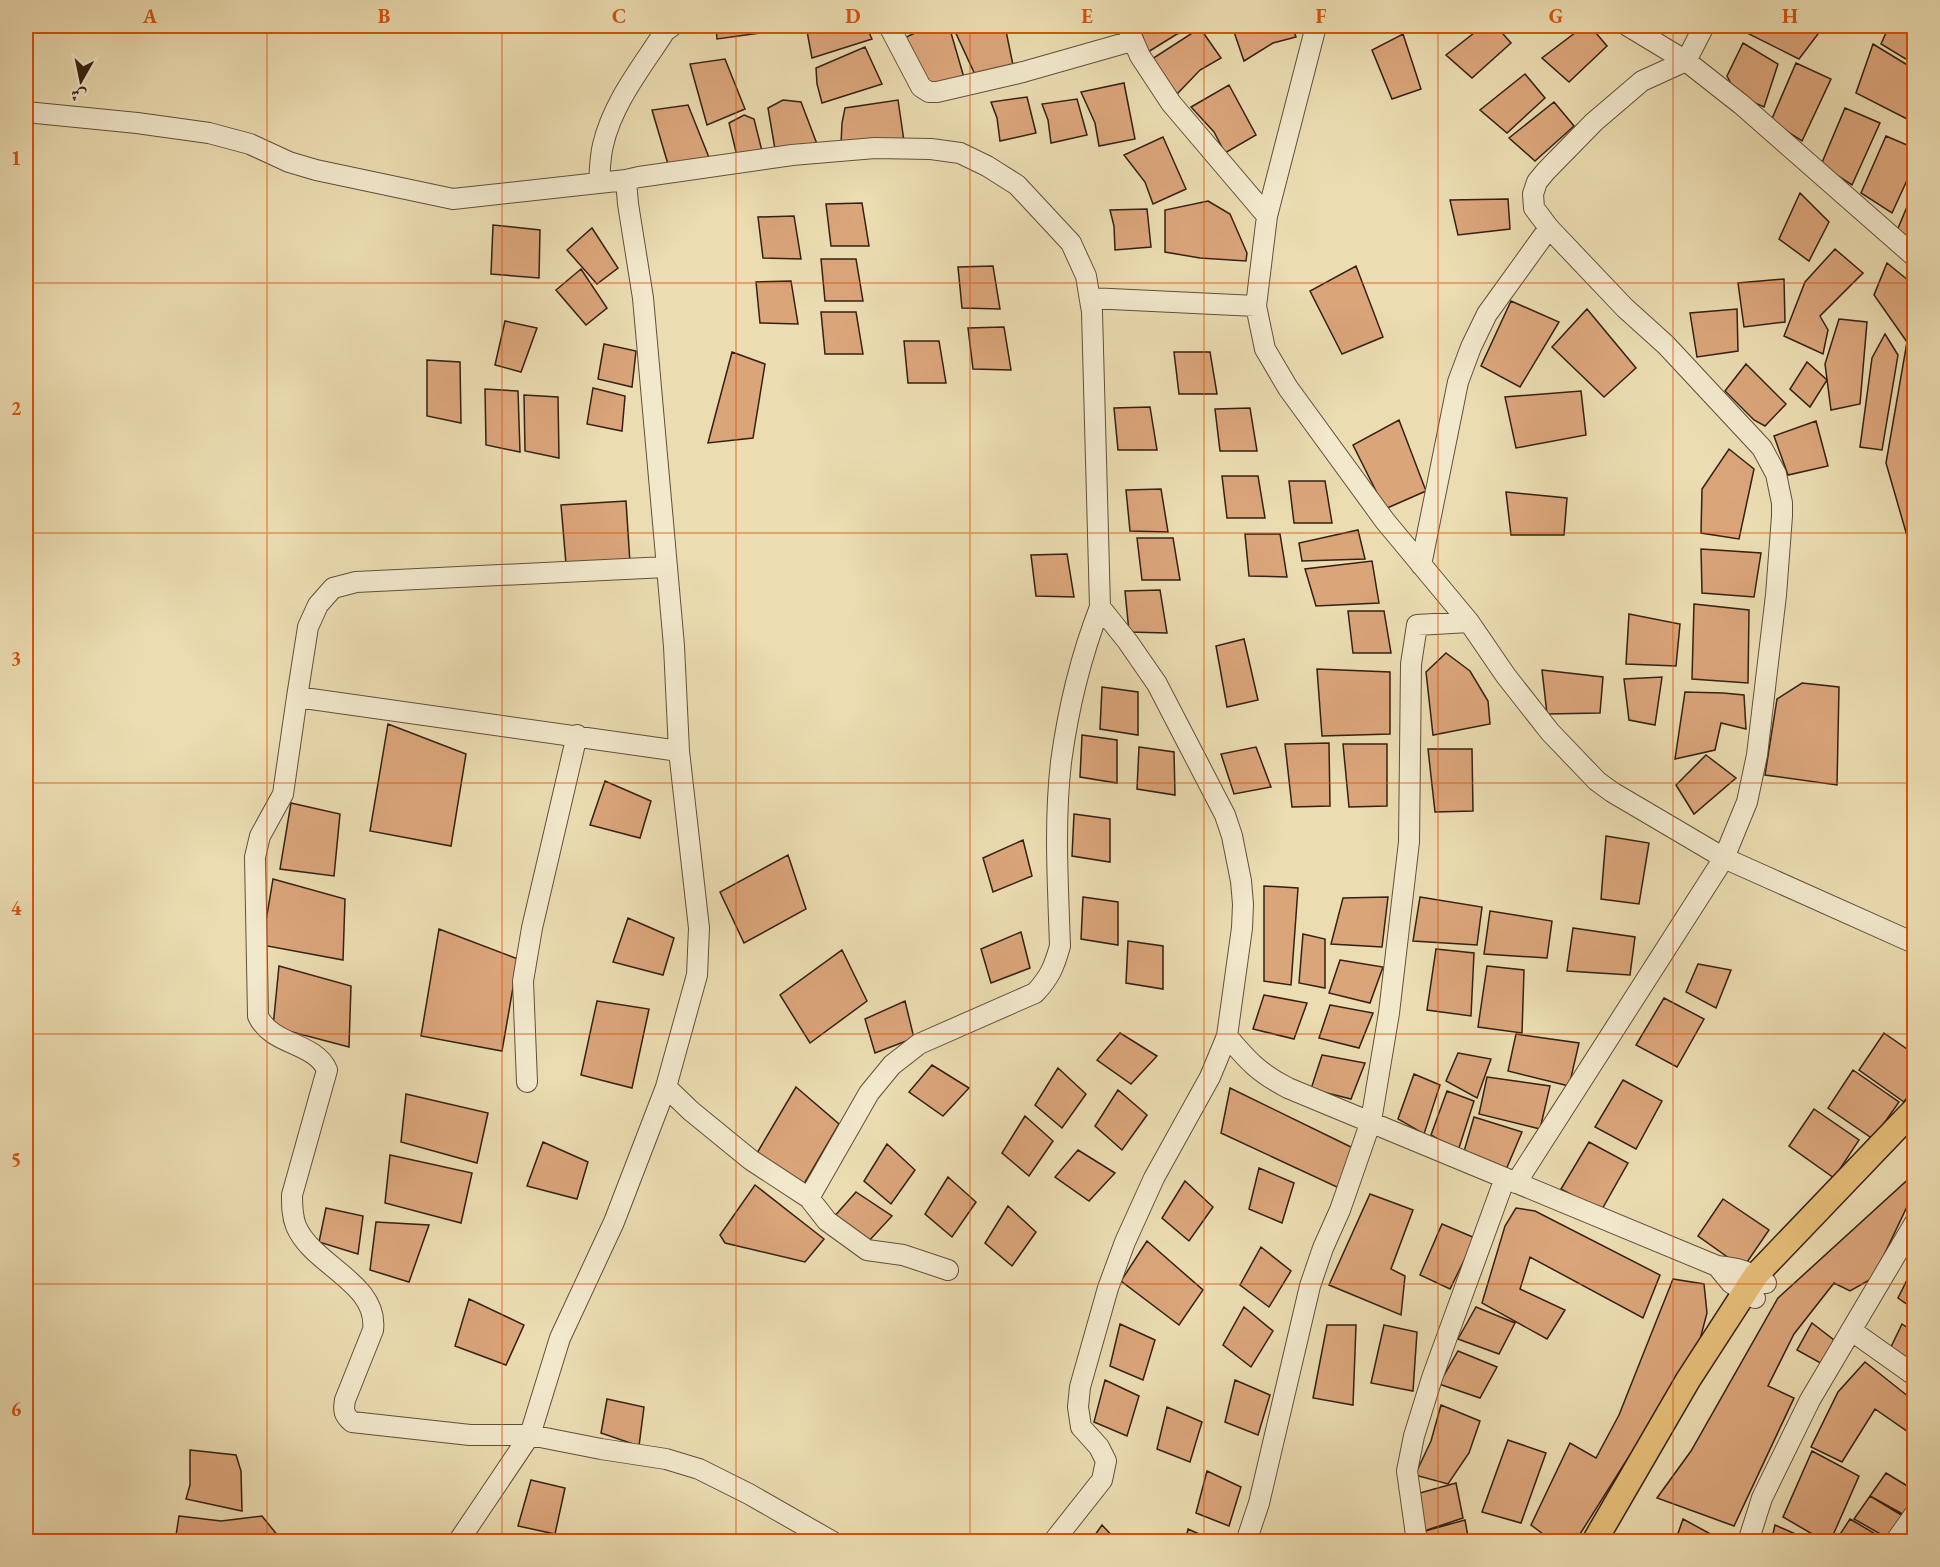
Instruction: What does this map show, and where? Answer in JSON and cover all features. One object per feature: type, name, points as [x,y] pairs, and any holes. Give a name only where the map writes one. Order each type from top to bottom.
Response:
[{"type":"main road","points":[[1613,1542],[1776,1253],[1914,1110]]},
{"type":"main road","points":[[1594,1542],[1688,1380],[1755,1287],[1914,1131]]},
{"type":"street","points":[[599,182],[603,145],[615,112],[629,83],[672,26]]},
{"type":"street","points":[[889,26],[921,87],[929,92],[937,93],[1023,72],[1130,33],[1171,103],[1267,216]]},
{"type":"street","points":[[1316,26],[1267,216],[1256,306],[1265,349],[1283,380],[1385,521],[1469,622],[1506,676],[1550,732],[1597,781],[1724,858],[1914,943]]},
{"type":"street","points":[[1628,26],[1686,61],[1742,105],[1914,256]]},
{"type":"street","points":[[1417,1542],[1407,1471],[1414,1436],[1432,1378],[1510,1180],[1724,858],[1747,802],[1757,755],[1776,595],[1781,526],[1782,503],[1776,474],[1762,448],[1666,345],[1625,308],[1549,228],[1534,207],[1533,194],[1537,182],[1546,171],[1594,122],[1642,81],[1686,61],[1704,26]]},
{"type":"street","points":[[26,112],[209,133],[250,144],[289,162],[316,170],[453,199],[626,180],[792,155],[886,148],[930,149],[960,153],[987,166],[1017,185],[1071,243],[1086,276],[1092,312],[1101,607],[1081,662],[1061,762],[1058,813],[1060,946],[1054,967],[1047,980],[1035,993],[919,1044],[892,1065],[869,1093],[809,1198]]},
{"type":"street","points":[[458,1542],[530,1435],[560,1338],[614,1222],[666,1087],[697,975],[699,928],[679,751],[674,646],[643,298],[626,180]]},
{"type":"street","points":[[1421,565],[1458,382],[1471,347],[1487,314],[1549,228]]},
{"type":"street","points":[[1090,298],[1256,306]]},
{"type":"street","points":[[666,567],[356,582],[333,588],[318,605],[308,627],[283,794],[260,836],[255,857],[258,1016],[265,1028],[277,1037],[319,1057],[327,1071],[292,1194],[292,1211],[297,1228],[306,1242],[361,1292],[373,1309],[375,1320],[373,1330],[345,1400],[343,1411],[346,1417],[352,1422],[470,1435],[530,1435],[666,1459],[699,1469],[749,1494],[833,1542]]},
{"type":"street","points":[[1053,1542],[1102,1479],[1106,1461],[1099,1447],[1081,1427],[1078,1407],[1080,1387],[1125,1242],[1154,1178],[1210,1077],[1227,1036],[1242,927],[1241,881],[1232,836],[1220,804],[1157,684],[1101,607]]},
{"type":"street","points":[[1246,1542],[1262,1492],[1310,1286],[1371,1121],[1390,1002],[1408,842],[1411,664],[1417,625],[1469,622]]},
{"type":"street","points":[[297,697],[679,751]]},
{"type":"street","points":[[527,1082],[523,981],[532,928],[577,735]]},
{"type":"street","points":[[1227,1036],[1248,1061],[1265,1076],[1288,1088],[1717,1266],[1738,1268],[1755,1287]]},
{"type":"street","points":[[666,1087],[691,1111],[751,1160],[809,1198],[827,1221],[867,1250],[903,1255],[948,1270]]},
{"type":"street","points":[[1748,1542],[1762,1498],[1810,1400],[1914,1224]]},
{"type":"street","points":[[1852,1331],[1914,1375]]},
{"type":"street","points":[[1895,1542],[1914,1515]]},
{"type":"building","points":[[716,26],[797,26],[798,28],[717,39]]},
{"type":"building","points":[[806,26],[866,26],[872,39],[812,58]]},
{"type":"building","points":[[930,26],[949,26],[965,81],[928,90],[904,38]]},
{"type":"building","points":[[1005,26],[1014,70],[978,81],[953,27]]},
{"type":"building","points":[[1139,26],[1199,26],[1199,28],[1177,34],[1148,52]]},
{"type":"building","points":[[1232,26],[1292,26],[1296,37],[1273,43],[1244,61]]},
{"type":"building","points":[[1483,26],[1496,26],[1511,43],[1472,78],[1446,55]]},
{"type":"building","points":[[1584,26],[1590,26],[1607,46],[1569,82],[1542,58]]},
{"type":"building","points":[[1746,26],[1813,26],[1821,30],[1799,59],[1743,31]]},
{"type":"building","points":[[1889,26],[1914,26],[1914,64],[1881,44]]},
{"type":"building","points":[[1200,28],[1221,58],[1200,70],[1177,94],[1152,59]]},
{"type":"building","points":[[1403,34],[1421,89],[1392,99],[1372,50]]},
{"type":"building","points":[[1743,43],[1778,64],[1764,107],[1737,95],[1727,76]]},
{"type":"building","points":[[1873,44],[1914,69],[1913,122],[1856,93]]},
{"type":"building","points":[[865,47],[882,84],[822,103],[816,68]]},
{"type":"building","points":[[725,59],[745,109],[707,125],[690,64]]},
{"type":"building","points":[[1796,63],[1831,79],[1802,141],[1771,121]]},
{"type":"building","points":[[1525,74],[1545,98],[1507,133],[1480,110]]},
{"type":"building","points":[[1124,83],[1135,139],[1099,146],[1095,123],[1081,92]]},
{"type":"building","points":[[1229,85],[1256,135],[1225,153],[1214,132],[1191,107]]},
{"type":"building","points":[[1027,97],[1036,133],[1000,141],[997,118],[991,102]]},
{"type":"building","points":[[1077,99],[1087,135],[1051,143],[1048,120],[1042,104]]},
{"type":"building","points":[[783,100],[801,102],[817,144],[776,155],[768,108]]},
{"type":"building","points":[[898,100],[904,141],[841,144],[845,108]]},
{"type":"building","points":[[1554,102],[1574,126],[1535,161],[1509,138]]},
{"type":"building","points":[[688,105],[710,160],[670,171],[652,110]]},
{"type":"building","points":[[1845,108],[1880,123],[1852,185],[1821,165]]},
{"type":"building","points":[[744,115],[754,119],[763,155],[737,156],[729,123]]},
{"type":"building","points":[[1886,136],[1914,148],[1914,165],[1892,213],[1861,193]]},
{"type":"building","points":[[1163,137],[1186,189],[1153,204],[1145,182],[1124,155]]},
{"type":"building","points":[[1914,190],[1914,244],[1896,233]]},
{"type":"building","points":[[1800,193],[1829,222],[1809,261],[1779,239]]},
{"type":"building","points":[[1508,199],[1510,229],[1458,235],[1450,200]]},
{"type":"building","points":[[1208,201],[1230,214],[1247,253],[1246,261],[1200,258],[1165,252],[1165,210]]},
{"type":"building","points":[[862,203],[869,246],[831,246],[826,204]]},
{"type":"building","points":[[1147,209],[1151,247],[1115,250],[1114,226],[1110,210]]},
{"type":"building","points":[[794,216],[801,259],[763,258],[758,217]]},
{"type":"building","points":[[493,225],[540,230],[539,278],[491,274]]},
{"type":"building","points":[[592,228],[618,268],[597,284],[567,250]]},
{"type":"building","points":[[1835,249],[1863,273],[1820,316],[1828,330],[1823,354],[1784,336],[1805,282]]},
{"type":"building","points":[[821,259],[856,259],[863,301],[825,301]]},
{"type":"building","points":[[1887,263],[1914,285],[1914,560],[1886,463],[1907,342],[1874,295]]},
{"type":"building","points":[[993,266],[1000,309],[962,308],[958,267]]},
{"type":"building","points":[[1356,266],[1383,337],[1342,354],[1310,291]]},
{"type":"building","points":[[581,269],[607,308],[586,325],[556,290]]},
{"type":"building","points":[[1784,279],[1785,322],[1744,327],[1738,283]]},
{"type":"building","points":[[791,281],[798,324],[760,323],[756,282]]},
{"type":"building","points":[[1511,301],[1559,322],[1520,387],[1481,366]]},
{"type":"building","points":[[1587,309],[1636,368],[1604,397],[1552,347]]},
{"type":"building","points":[[1737,309],[1738,351],[1697,357],[1690,313]]},
{"type":"building","points":[[821,312],[856,312],[863,354],[825,354]]},
{"type":"building","points":[[1839,319],[1867,322],[1860,404],[1831,410],[1825,364]]},
{"type":"building","points":[[505,321],[537,328],[521,372],[495,365]]},
{"type":"building","points":[[1004,327],[1011,370],[973,369],[968,328]]},
{"type":"building","points":[[1885,334],[1898,355],[1882,450],[1860,447],[1872,358]]},
{"type":"building","points":[[904,341],[939,341],[946,383],[908,383]]},
{"type":"building","points":[[604,344],[636,351],[632,387],[598,379]]},
{"type":"building","points":[[732,352],[765,364],[753,438],[708,443]]},
{"type":"building","points":[[1174,352],[1210,352],[1217,394],[1179,394]]},
{"type":"building","points":[[427,360],[460,362],[461,423],[427,416]]},
{"type":"building","points":[[1807,362],[1827,380],[1810,407],[1790,389]]},
{"type":"building","points":[[1746,364],[1786,404],[1765,426],[1754,420],[1725,391]]},
{"type":"building","points":[[593,388],[625,396],[622,431],[587,424]]},
{"type":"building","points":[[485,389],[518,391],[520,452],[486,445]]},
{"type":"building","points":[[1581,391],[1586,435],[1516,448],[1505,397]]},
{"type":"building","points":[[524,395],[558,397],[559,458],[525,451]]},
{"type":"building","points":[[1150,407],[1157,450],[1118,450],[1114,408]]},
{"type":"building","points":[[1250,408],[1257,451],[1220,451],[1215,409]]},
{"type":"building","points":[[1399,420],[1426,491],[1385,509],[1353,445]]},
{"type":"building","points":[[1816,421],[1828,466],[1788,475],[1774,436]]},
{"type":"building","points":[[1729,449],[1754,469],[1739,539],[1701,533],[1702,489]]},
{"type":"building","points":[[1222,476],[1258,476],[1265,518],[1227,518]]},
{"type":"building","points":[[1289,481],[1325,481],[1332,523],[1294,523]]},
{"type":"building","points":[[1161,489],[1168,532],[1130,531],[1126,490]]},
{"type":"building","points":[[1506,492],[1567,498],[1564,535],[1511,535]]},
{"type":"building","points":[[626,501],[630,563],[566,564],[561,505]]},
{"type":"building","points":[[1358,530],[1365,559],[1302,561],[1299,543]]},
{"type":"building","points":[[1245,534],[1280,534],[1287,577],[1249,576]]},
{"type":"building","points":[[1137,538],[1173,538],[1180,580],[1142,580]]},
{"type":"building","points":[[1701,549],[1761,553],[1754,597],[1702,593]]},
{"type":"building","points":[[1067,554],[1074,597],[1036,596],[1031,555]]},
{"type":"building","points":[[1372,561],[1379,603],[1316,606],[1305,569]]},
{"type":"building","points":[[1160,590],[1167,633],[1129,632],[1125,591]]},
{"type":"building","points":[[1914,600],[1914,638],[1907,607]]},
{"type":"building","points":[[1694,604],[1749,610],[1748,683],[1692,679]]},
{"type":"building","points":[[1348,611],[1384,611],[1391,653],[1353,653]]},
{"type":"building","points":[[1629,614],[1680,624],[1676,666],[1626,664]]},
{"type":"building","points":[[1244,639],[1258,700],[1227,707],[1216,646]]},
{"type":"building","points":[[1446,653],[1470,671],[1488,701],[1490,724],[1433,735],[1426,672]]},
{"type":"building","points":[[1317,669],[1390,672],[1390,734],[1322,736]]},
{"type":"building","points":[[1542,670],[1603,677],[1600,713],[1547,714]]},
{"type":"building","points":[[1662,677],[1655,725],[1629,720],[1624,679]]},
{"type":"building","points":[[1802,683],[1839,687],[1837,785],[1765,775],[1777,699]]},
{"type":"building","points":[[1102,687],[1138,692],[1138,735],[1100,729]]},
{"type":"building","points":[[1685,692],[1744,695],[1746,729],[1721,723],[1715,750],[1675,759]]},
{"type":"building","points":[[388,724],[466,754],[451,846],[370,831]]},
{"type":"building","points":[[1082,735],[1117,740],[1117,783],[1080,777]]},
{"type":"building","points":[[1329,743],[1330,806],[1292,807],[1285,744]]},
{"type":"building","points":[[1343,744],[1387,744],[1387,806],[1349,807]]},
{"type":"building","points":[[1139,747],[1174,752],[1175,795],[1137,789]]},
{"type":"building","points":[[1256,747],[1271,787],[1234,794],[1221,754]]},
{"type":"building","points":[[1428,749],[1472,749],[1473,811],[1435,812]]},
{"type":"building","points":[[1706,755],[1736,778],[1694,814],[1676,785]]},
{"type":"building","points":[[605,781],[651,801],[640,838],[590,825]]},
{"type":"building","points":[[291,803],[340,814],[334,876],[280,869]]},
{"type":"building","points":[[1074,814],[1110,819],[1110,862],[1072,856]]},
{"type":"building","points":[[1606,836],[1649,843],[1639,904],[1601,899]]},
{"type":"building","points":[[1023,840],[1032,876],[993,892],[983,858]]},
{"type":"building","points":[[788,855],[806,909],[744,943],[720,892]]},
{"type":"building","points":[[273,879],[345,899],[343,960],[262,945]]},
{"type":"building","points":[[1264,886],[1298,888],[1291,985],[1264,981]]},
{"type":"building","points":[[1083,897],[1118,902],[1118,945],[1081,939]]},
{"type":"building","points":[[1388,897],[1382,947],[1331,944],[1343,898]]},
{"type":"building","points":[[1420,897],[1482,907],[1477,945],[1413,941]]},
{"type":"building","points":[[1490,911],[1552,921],[1547,958],[1484,954]]},
{"type":"building","points":[[628,918],[674,938],[663,975],[613,962]]},
{"type":"building","points":[[1573,928],[1635,937],[1630,975],[1567,971]]},
{"type":"building","points":[[439,929],[518,959],[502,1051],[421,1036]]},
{"type":"building","points":[[1021,932],[1030,968],[991,983],[981,949]]},
{"type":"building","points":[[1303,934],[1325,939],[1325,988],[1299,983]]},
{"type":"building","points":[[1128,941],[1163,946],[1163,989],[1126,983]]},
{"type":"building","points":[[1436,949],[1474,953],[1471,1016],[1427,1010]]},
{"type":"building","points":[[842,950],[867,1001],[810,1043],[780,995]]},
{"type":"building","points":[[1340,960],[1383,967],[1370,1003],[1329,993]]},
{"type":"building","points":[[1698,964],[1731,970],[1716,1008],[1686,992]]},
{"type":"building","points":[[279,966],[351,986],[349,1047],[273,1027]]},
{"type":"building","points":[[1487,966],[1524,970],[1522,1033],[1478,1027]]},
{"type":"building","points":[[1264,995],[1307,1003],[1294,1039],[1253,1029]]},
{"type":"building","points":[[1664,998],[1704,1019],[1677,1067],[1636,1045]]},
{"type":"building","points":[[597,1001],[649,1009],[632,1088],[581,1075]]},
{"type":"building","points":[[905,1001],[914,1038],[875,1053],[865,1019]]},
{"type":"building","points":[[1330,1005],[1373,1013],[1359,1048],[1319,1038]]},
{"type":"building","points":[[1120,1033],[1157,1056],[1131,1084],[1097,1060]]},
{"type":"building","points":[[1884,1033],[1914,1054],[1914,1087],[1904,1102],[1859,1070]]},
{"type":"building","points":[[1516,1034],[1579,1043],[1569,1086],[1508,1071]]},
{"type":"building","points":[[1458,1053],[1491,1059],[1477,1098],[1446,1081]]},
{"type":"building","points":[[1322,1055],[1365,1063],[1351,1099],[1311,1089]]},
{"type":"building","points":[[932,1065],[969,1088],[943,1116],[909,1092]]},
{"type":"building","points":[[1058,1068],[1086,1094],[1062,1128],[1035,1105]]},
{"type":"building","points":[[1853,1070],[1899,1102],[1873,1139],[1828,1108]]},
{"type":"building","points":[[1414,1074],[1440,1085],[1424,1134],[1398,1119]]},
{"type":"building","points":[[1487,1077],[1550,1086],[1540,1129],[1479,1114]]},
{"type":"building","points":[[1623,1080],[1662,1101],[1636,1149],[1595,1127]]},
{"type":"building","points":[[796,1087],[839,1124],[804,1184],[757,1153]]},
{"type":"building","points":[[1230,1088],[1353,1148],[1339,1188],[1221,1133]]},
{"type":"building","points":[[1118,1090],[1147,1115],[1122,1150],[1095,1126]]},
{"type":"building","points":[[1447,1091],[1474,1101],[1458,1151],[1431,1135]]},
{"type":"building","points":[[406,1094],[488,1113],[477,1163],[401,1142]]},
{"type":"building","points":[[1814,1109],[1859,1140],[1834,1178],[1789,1146]]},
{"type":"building","points":[[1025,1116],[1053,1141],[1029,1176],[1002,1153]]},
{"type":"building","points":[[1474,1117],[1522,1132],[1505,1172],[1463,1155]]},
{"type":"building","points":[[543,1142],[588,1162],[577,1199],[527,1186]]},
{"type":"building","points":[[1589,1142],[1628,1163],[1601,1211],[1561,1189]]},
{"type":"building","points":[[887,1144],[915,1170],[891,1204],[864,1181]]},
{"type":"building","points":[[1078,1150],[1115,1173],[1089,1201],[1055,1177]]},
{"type":"building","points":[[390,1155],[472,1173],[461,1223],[385,1203]]},
{"type":"building","points":[[1259,1168],[1294,1183],[1282,1223],[1249,1209]]},
{"type":"building","points":[[1914,1174],[1914,1192],[1873,1278],[1850,1291],[1834,1283],[1794,1334],[1768,1386],[1794,1398],[1734,1526],[1657,1498],[1691,1451],[1778,1298]]},
{"type":"building","points":[[948,1177],[976,1202],[952,1237],[925,1214]]},
{"type":"building","points":[[1185,1181],[1213,1207],[1189,1241],[1162,1218]]},
{"type":"building","points":[[755,1185],[824,1239],[805,1262],[725,1243],[720,1235]]},
{"type":"building","points":[[856,1192],[892,1216],[867,1243],[832,1219]]},
{"type":"building","points":[[1370,1194],[1413,1210],[1391,1269],[1405,1276],[1401,1315],[1329,1285]]},
{"type":"building","points":[[1723,1199],[1769,1230],[1743,1268],[1698,1236]]},
{"type":"building","points":[[1008,1206],[1036,1232],[1012,1266],[985,1243]]},
{"type":"building","points":[[326,1208],[363,1216],[358,1254],[319,1242]]},
{"type":"building","points":[[1516,1208],[1535,1211],[1660,1275],[1643,1318],[1530,1257],[1520,1289],[1565,1310],[1547,1339],[1482,1303],[1505,1226]]},
{"type":"building","points":[[376,1222],[429,1225],[409,1282],[370,1270]]},
{"type":"building","points":[[1442,1224],[1475,1238],[1450,1289],[1420,1275]]},
{"type":"building","points":[[1147,1241],[1203,1290],[1179,1325],[1121,1281]]},
{"type":"building","points":[[1261,1247],[1291,1271],[1269,1307],[1240,1285]]},
{"type":"building","points":[[1910,1274],[1914,1276],[1914,1309],[1898,1298]]},
{"type":"building","points":[[1673,1279],[1704,1284],[1707,1313],[1698,1347],[1575,1542],[1545,1542],[1547,1537],[1531,1525],[1570,1443],[1596,1458],[1619,1415]]},
{"type":"building","points":[[469,1299],[524,1325],[506,1365],[455,1346]]},
{"type":"building","points":[[1244,1307],[1273,1331],[1251,1367],[1223,1345]]},
{"type":"building","points":[[1476,1307],[1515,1323],[1499,1354],[1458,1339]]},
{"type":"building","points":[[1812,1323],[1834,1340],[1824,1365],[1797,1350]]},
{"type":"building","points":[[1120,1324],[1155,1340],[1143,1380],[1110,1366]]},
{"type":"building","points":[[1902,1324],[1914,1332],[1914,1366],[1890,1349]]},
{"type":"building","points":[[1327,1325],[1356,1325],[1353,1405],[1313,1398]]},
{"type":"building","points":[[1384,1325],[1417,1332],[1413,1391],[1371,1383]]},
{"type":"building","points":[[1458,1351],[1497,1367],[1480,1398],[1439,1384]]},
{"type":"building","points":[[1865,1362],[1914,1401],[1914,1436],[1875,1409],[1842,1462],[1811,1447],[1838,1392]]},
{"type":"building","points":[[1105,1380],[1139,1396],[1127,1436],[1094,1422]]},
{"type":"building","points":[[1235,1380],[1270,1395],[1258,1435],[1225,1422]]},
{"type":"building","points":[[607,1399],[644,1407],[639,1446],[601,1433]]},
{"type":"building","points":[[1441,1405],[1480,1421],[1469,1453],[1448,1484],[1415,1475],[1431,1441]]},
{"type":"building","points":[[1167,1407],[1202,1422],[1190,1462],[1157,1449]]},
{"type":"building","points":[[1508,1440],[1546,1453],[1521,1523],[1482,1512]]},
{"type":"building","points":[[190,1450],[236,1455],[241,1471],[242,1511],[186,1499],[190,1485]]},
{"type":"building","points":[[1812,1451],[1859,1476],[1830,1542],[1826,1542],[1783,1517]]},
{"type":"building","points":[[1207,1471],[1241,1487],[1229,1526],[1196,1513]]},
{"type":"building","points":[[1886,1473],[1914,1490],[1914,1508],[1908,1517],[1870,1496]]},
{"type":"building","points":[[531,1480],[565,1488],[555,1534],[518,1526]]},
{"type":"building","points":[[1456,1483],[1463,1518],[1421,1532],[1416,1494]]},
{"type":"building","points":[[1870,1496],[1908,1519],[1891,1540],[1854,1519]]},
{"type":"building","points":[[179,1516],[221,1521],[262,1516],[283,1542],[175,1542]]},
{"type":"building","points":[[1683,1519],[1716,1537],[1715,1542],[1675,1542]]},
{"type":"building","points":[[1850,1519],[1889,1542],[1835,1542]]},
{"type":"building","points":[[1465,1520],[1469,1542],[1426,1542],[1425,1531]]},
{"type":"building","points":[[1102,1525],[1118,1542],[1090,1542]]},
{"type":"building","points":[[1775,1525],[1814,1542],[1771,1542]]},
{"type":"building","points":[[1188,1529],[1217,1542],[1185,1542]]}]
